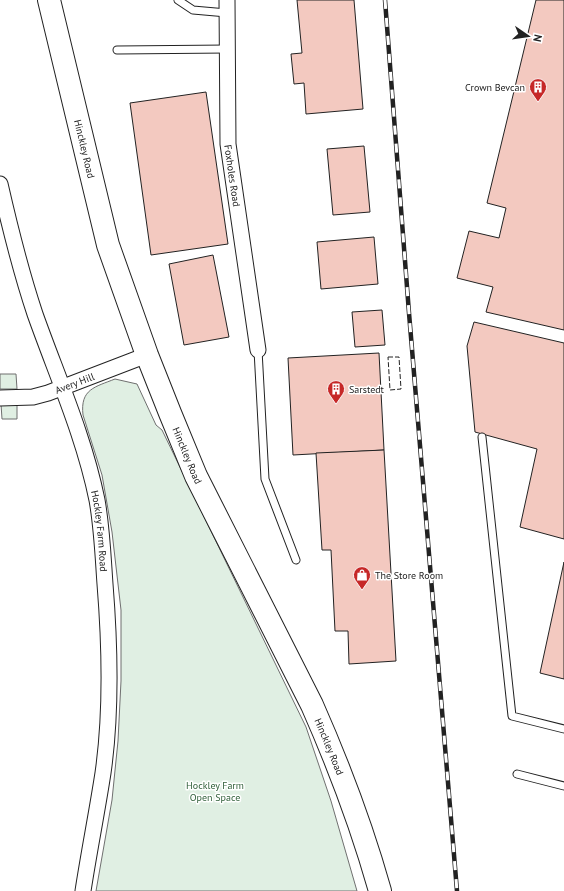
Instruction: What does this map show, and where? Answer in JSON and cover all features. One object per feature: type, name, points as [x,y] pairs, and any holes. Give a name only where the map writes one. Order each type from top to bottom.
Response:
[{"type":"main road","name":"Hinckley Road","points":[[50,0],[108,245],[147,355],[196,476],[312,704],[329,743],[369,851],[380,891]]},
{"type":"street","name":"Foxholes Road","points":[[227,6],[228,144],[258,350]]},
{"type":"street","name":"Hockley Farm Road","points":[[0,184],[11,234],[35,314],[63,388],[84,451],[97,501],[103,558],[110,660],[103,771],[83,891]]},
{"type":"street","name":"Avery Hill","points":[[0,398],[33,397],[48,393],[147,355]]},
{"type":"lane","points":[[178,0],[193,10],[227,6]]},
{"type":"lane","points":[[117,50],[228,49]]},
{"type":"lane","points":[[258,350],[265,479],[296,560]]},
{"type":"lane","points":[[482,437],[512,716],[564,729]]},
{"type":"lane","points":[[517,774],[564,786]]},
{"type":"green space","points":[[0,374],[16,374],[17,389],[0,389]]},
{"type":"green space","name":"Hockley Farm Open Space","points":[[115,379],[137,384],[156,425],[162,430],[306,727],[331,801],[357,891],[96,891],[112,800],[118,741],[121,681],[121,610],[112,532],[102,475],[83,415],[83,406],[84,400],[90,390]]},
{"type":"green space","points":[[1,404],[17,404],[17,419],[2,419]]},
{"type":"building","points":[[297,0],[354,0],[363,109],[306,114],[304,83],[294,84],[291,54],[302,53]]},
{"type":"building","name":"Crown Bevcan","points":[[536,0],[564,0],[564,330],[486,312],[493,287],[457,278],[469,231],[499,238],[506,208],[487,203]]},
{"type":"building","points":[[206,92],[228,244],[151,255],[130,103]]},
{"type":"building","points":[[364,146],[370,212],[333,215],[327,149]]},
{"type":"building","points":[[374,237],[378,284],[321,289],[317,242]]},
{"type":"building","points":[[213,255],[229,337],[184,345],[169,264]]},
{"type":"building","points":[[382,310],[385,345],[355,347],[352,312]]},
{"type":"building","points":[[474,322],[564,343],[564,539],[520,527],[537,449],[475,432],[467,346]]},
{"type":"building","name":"Sarstedt","points":[[379,353],[384,450],[293,455],[288,358]]},
{"type":"building","name":"The Store Room","points":[[384,450],[396,661],[349,664],[348,631],[335,631],[331,550],[322,550],[316,453]]},
{"type":"building","points":[[564,562],[564,679],[540,673]]},
{"type":"railway","points":[[385,0],[409,313],[457,891]]},
{"type":"fence","points":[[388,357],[399,357],[401,389],[390,390],[388,357]]},
{"type":"place","name":"Crown Bevcan","points":[[538,102]]},
{"type":"place","name":"Sarstedt","points":[[336,404]]},
{"type":"place","name":"The Store Room","points":[[362,590]]}]
